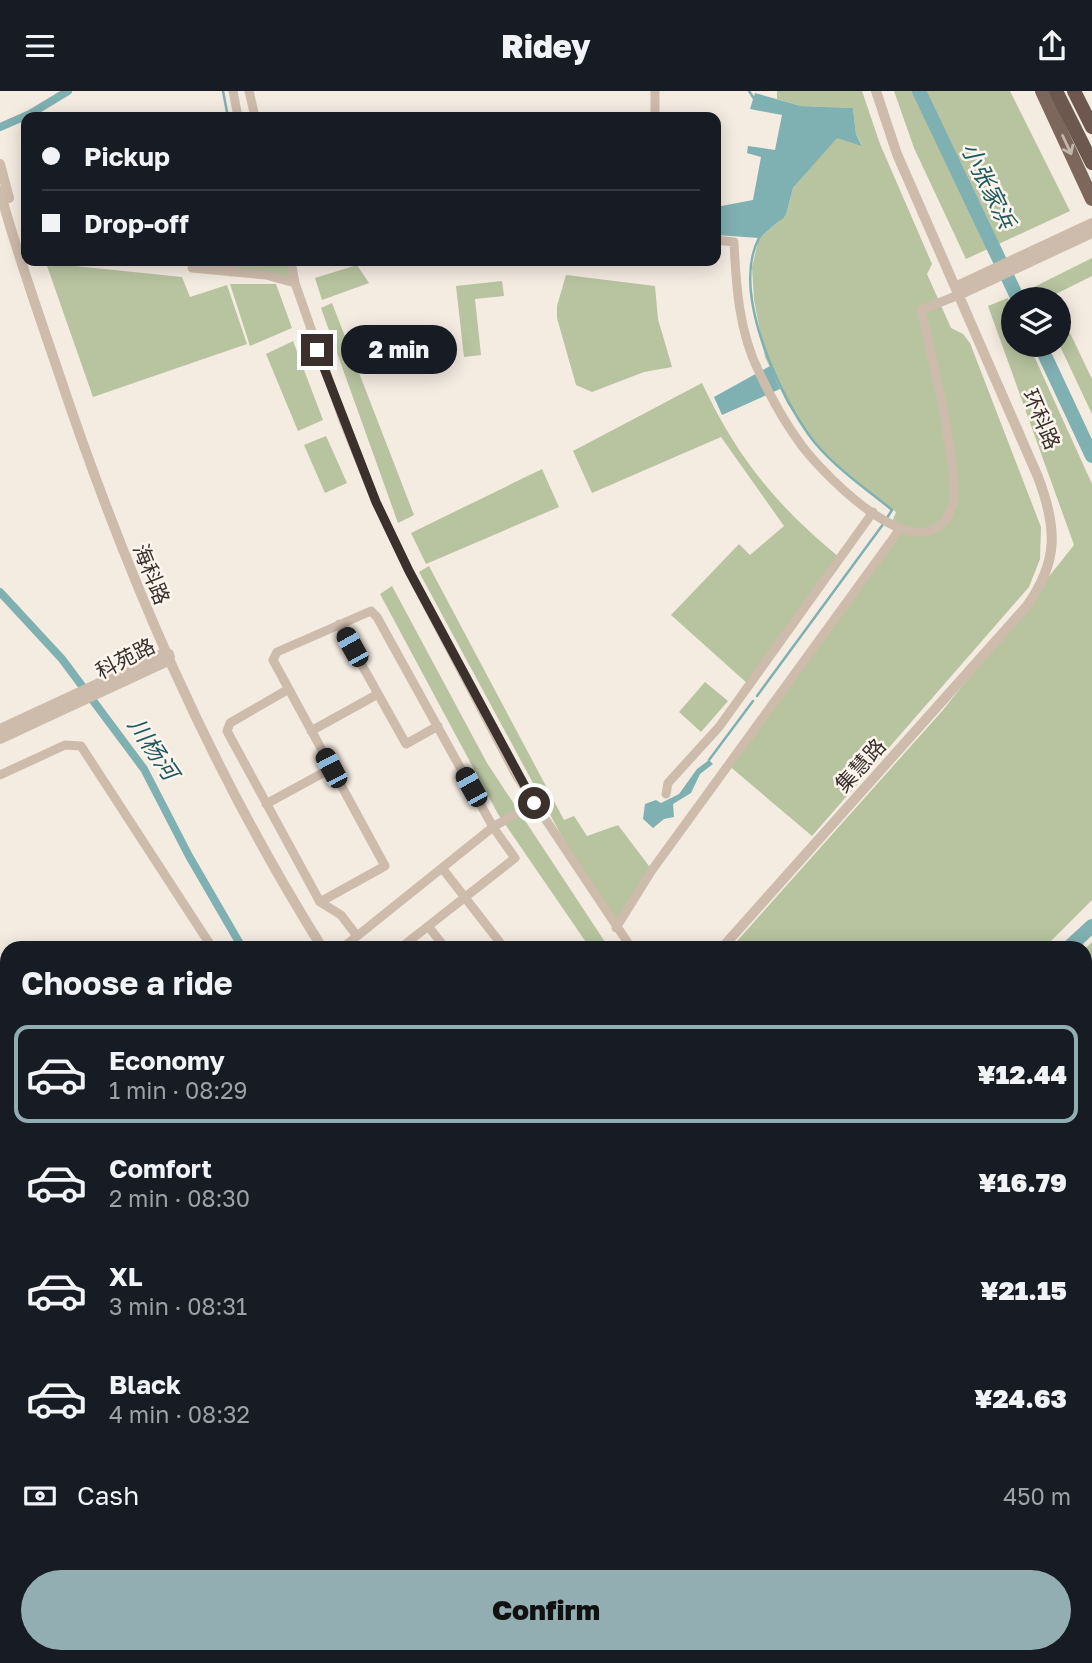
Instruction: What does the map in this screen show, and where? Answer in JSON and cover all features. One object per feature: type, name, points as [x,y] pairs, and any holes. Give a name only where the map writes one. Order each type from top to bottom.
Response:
[{"type":"highway","points":[[1055,91],[1092,163]]},
{"type":"highway","points":[[1074,91],[1092,127]]},
{"type":"main road","points":[[1042,91],[1092,199]]},
{"type":"main road","points":[[1080,91],[1092,113]]},
{"type":"street","points":[[233,91],[237,112]]},
{"type":"street","points":[[249,91],[254,112]]},
{"type":"street","points":[[655,112],[656,91]]},
{"type":"street","name":"环科路","points":[[876,91],[897,154],[962,289]]},
{"type":"street","name":"环科路","points":[[883,91],[904,151],[1047,502],[1052,526],[1052,552],[1047,572],[1030,608]]},
{"type":"street","name":"海科路","points":[[0,165],[21,238]]},
{"type":"street","name":"海科路","points":[[0,191],[21,263]]},
{"type":"street","points":[[1024,260],[1092,223]]},
{"type":"street","points":[[721,241],[734,242],[741,316],[758,371],[802,445],[852,497],[889,524],[914,533],[933,530],[946,520],[953,503],[951,468],[934,364],[921,310],[987,276],[1092,233]]},
{"type":"street","name":"海科路","points":[[22,266],[99,489],[168,656],[233,795],[318,941]]},
{"type":"street","name":"海科路","points":[[29,266],[114,512],[168,656],[239,792],[325,941]]},
{"type":"street","points":[[231,272],[232,266]]},
{"type":"street","points":[[292,266],[295,283],[343,420],[376,502],[409,571],[534,803],[626,941]]},
{"type":"street","points":[[192,268],[266,275],[295,283]]},
{"type":"street","points":[[666,795],[668,783],[719,727],[877,515]]},
{"type":"street","points":[[616,928],[652,870],[727,764],[900,529]]},
{"type":"street","name":"集慧路","points":[[728,941],[1030,608]]},
{"type":"street","name":"集慧路","points":[[737,941],[1030,608]]},
{"type":"street","points":[[320,902],[385,866],[287,690],[274,664],[275,654],[367,611],[374,613],[493,827],[515,859],[409,941]]},
{"type":"street","points":[[339,624],[405,744],[438,726]]},
{"type":"street","name":"科苑路","points":[[0,739],[168,656]]},
{"type":"street","points":[[287,690],[227,727],[320,902],[341,915],[357,936]]},
{"type":"street","points":[[311,731],[378,694]]},
{"type":"street","name":"科苑路","points":[[0,729],[73,701]]},
{"type":"street","points":[[0,775],[65,745],[81,746],[208,941]]},
{"type":"street","points":[[266,804],[331,768]]},
{"type":"street","points":[[351,941],[493,827],[534,803]]},
{"type":"street","points":[[442,868],[499,941]]},
{"type":"street","points":[[428,926],[440,941]]},
{"type":"green space","points":[[777,91],[862,91],[880,144],[932,264],[927,274],[951,328],[963,334],[970,343],[1041,527],[1040,559],[1029,587],[812,836],[727,764],[900,529],[891,525],[896,512],[845,473],[817,445],[787,403],[765,357],[754,300],[752,267],[759,238],[786,215],[793,188],[837,137],[862,145],[856,134],[853,108],[801,106],[777,99]]},
{"type":"green space","points":[[894,91],[1010,91],[1070,211],[966,259],[914,148]]},
{"type":"green space","points":[[1092,258],[1092,276],[1070,287],[1034,287]]},
{"type":"green space","points":[[47,266],[75,266],[182,277],[190,297],[227,285],[247,344],[93,397]]},
{"type":"green space","points":[[292,266],[295,283],[192,268]]},
{"type":"green space","points":[[358,266],[369,283],[322,300],[315,278]]},
{"type":"green space","points":[[566,275],[655,286],[658,319],[672,367],[644,372],[592,392],[576,385],[557,318],[557,306]]},
{"type":"green space","points":[[502,281],[504,296],[475,299],[481,355],[464,357],[456,286]]},
{"type":"green space","points":[[230,284],[276,284],[292,328],[250,346]]},
{"type":"green space","points":[[1001,301],[1001,342],[988,306]]},
{"type":"green space","points":[[332,303],[414,515],[398,523],[321,308]]},
{"type":"green space","points":[[1071,335],[1092,379],[1092,414],[1065,357],[1071,357]]},
{"type":"green space","points":[[293,341],[323,420],[298,431],[266,354]]},
{"type":"green space","points":[[1006,357],[1034,357],[1092,484],[1092,900],[1051,941],[737,941],[943,710],[1074,545]]},
{"type":"green space","points":[[702,383],[730,435],[760,479],[796,519],[840,558],[748,684],[671,615],[739,544],[750,555],[784,526],[721,437],[592,493],[573,451]]},
{"type":"green space","points":[[326,436],[347,483],[325,493],[304,445]]},
{"type":"green space","points":[[542,469],[559,507],[426,564],[411,533]]},
{"type":"green space","points":[[429,566],[564,820],[574,816],[587,836],[618,825],[652,870],[615,921],[560,833],[419,572]]},
{"type":"green space","points":[[392,586],[487,763],[604,941],[585,941],[498,814],[380,594]]},
{"type":"green space","points":[[705,682],[728,701],[701,732],[679,712]]},
{"type":"water","points":[[755,93],[801,106],[853,108],[856,134],[862,146],[837,138],[793,188],[786,215],[759,238],[721,235],[721,206],[753,200],[761,157],[747,153],[748,146],[775,150],[782,115],[750,109]]},
{"type":"water","points":[[770,366],[780,389],[722,415],[714,397]]},
{"type":"water","points":[[709,760],[713,764],[700,774],[691,793],[673,804],[674,817],[664,819],[653,828],[643,819],[645,804],[656,800],[661,803],[679,794],[697,769]]},
{"type":"waterway","points":[[33,112],[68,91]]},
{"type":"waterway","points":[[223,91],[227,112]]},
{"type":"waterway","points":[[749,91],[755,100]]},
{"type":"waterway","name":"小张家浜","points":[[919,91],[1012,287]]},
{"type":"waterway","points":[[0,127],[21,118]]},
{"type":"waterway","points":[[783,217],[761,235],[752,261],[751,287],[763,345],[788,401],[815,443],[842,470],[892,510],[887,518]]},
{"type":"waterway","name":"小张家浜","points":[[1046,357],[1092,456]]},
{"type":"waterway","points":[[757,696],[884,523]]},
{"type":"waterway","name":"川杨河","points":[[0,592],[62,659],[144,769],[189,856],[238,941]]},
{"type":"waterway","points":[[709,760],[753,701]]},
{"type":"waterway","points":[[1076,941],[1092,926]]},
{"type":"route","points":[[317,350],[376,502],[409,571],[516,775],[534,803]]}]
